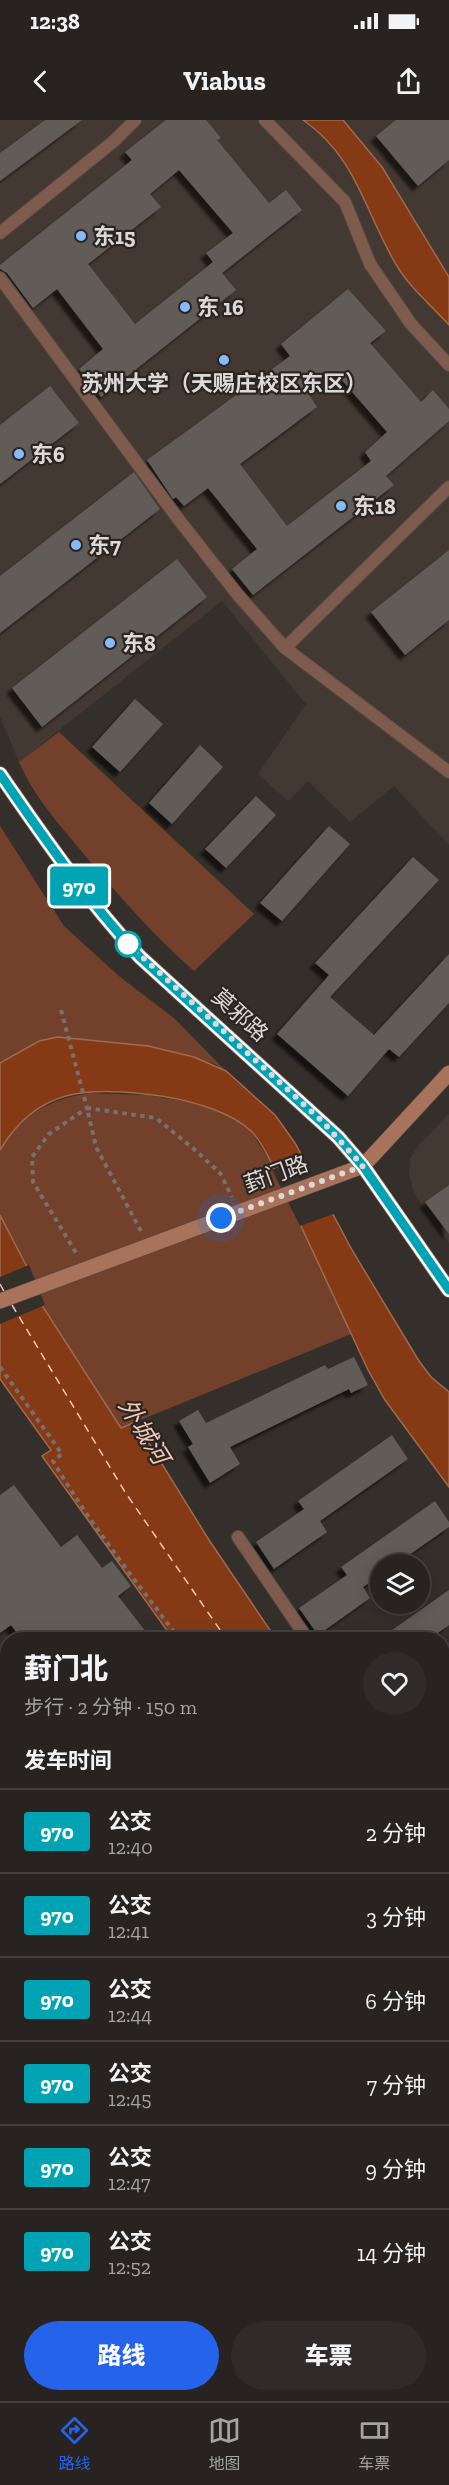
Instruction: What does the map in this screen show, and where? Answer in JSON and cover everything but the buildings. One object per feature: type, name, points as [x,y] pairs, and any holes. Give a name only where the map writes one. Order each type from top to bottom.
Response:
[{"type":"main road","name":"莫邪路","points":[[0,774],[72,877],[140,957],[322,1121],[363,1166],[449,1290]]},
{"type":"main road","name":"葑门路","points":[[0,1301],[363,1166],[449,1073]]},
{"type":"lane","points":[[0,233],[114,141],[135,120]]},
{"type":"lane","points":[[265,120],[345,202],[370,264],[411,324],[449,365]]},
{"type":"lane","points":[[0,278],[179,520],[238,595],[285,648],[449,772]]},
{"type":"lane","points":[[285,648],[449,487]]},
{"type":"lane","points":[[238,1537],[303,1632]]},
{"type":"path","points":[[61,1010],[96,1147],[149,1245]]},
{"type":"path","points":[[86,1269],[33,1182],[32,1157],[49,1134],[87,1108],[156,1118],[220,1173],[240,1211]]},
{"type":"path","points":[[0,1367],[62,1454],[52,1461],[65,1482],[174,1632]]},
{"type":"shaded area","name":"苏州大学（天赐庄校区东区）","points":[[0,120],[449,120],[449,845],[394,786],[350,822],[308,781],[288,801],[258,774],[306,704],[222,601],[19,762],[0,717]]},
{"type":"shaded area","points":[[303,120],[343,120],[382,167],[449,277],[449,325],[402,274],[348,169],[322,135]]},
{"type":"shaded area","points":[[59,732],[254,914],[194,971],[150,929],[109,884],[48,810],[25,775],[19,762]]},
{"type":"shaded area","points":[[0,826],[64,926],[120,977],[174,1018],[226,1071],[213,1063],[39,1041],[0,1063]]},
{"type":"shaded area","points":[[58,1037],[148,1046],[194,1057],[226,1071],[275,1115],[295,1143],[352,1250],[419,1361],[431,1377],[449,1392],[449,1487],[385,1400],[368,1370],[273,1166],[261,1143],[251,1131],[235,1119],[214,1110],[163,1096],[136,1093],[86,1093],[66,1096],[36,1110],[20,1124],[0,1150],[0,1063],[39,1041]]},
{"type":"shaded area","points":[[89,1093],[148,1095],[194,1103],[232,1116],[251,1131],[273,1166],[298,1214],[351,1334],[121,1428],[43,1307],[27,1267],[0,1215],[0,1150],[8,1138],[27,1118],[49,1104]]},
{"type":"shaded area","points":[[449,1114],[449,1243],[422,1206],[413,1190],[409,1173],[410,1158],[419,1145]]},
{"type":"shaded area","points":[[0,1215],[27,1267],[43,1307],[121,1428],[136,1422],[209,1540],[271,1632],[168,1632],[42,1456],[51,1450],[0,1379]]},
{"type":"pier","points":[[307,1157],[336,1213],[300,1226],[272,1170]]},
{"type":"pier","points":[[29,1265],[45,1305],[0,1324],[0,1277]]},
{"type":"ferry route","points":[[0,1284],[5,1293]]},
{"type":"ferry route","points":[[12,1305],[125,1492],[221,1632]]},
{"type":"bus line","name":"970","points":[[0,774],[78,886],[140,957],[338,1137],[363,1166],[449,1290]]},
{"type":"place","name":"东15","points":[[81,236]]},
{"type":"place","name":"东 16","points":[[185,307]]},
{"type":"place","name":"苏州大学（天赐庄校区东区）","points":[[224,360]]},
{"type":"place","name":"东6","points":[[19,454]]},
{"type":"place","name":"东18","points":[[341,506]]},
{"type":"place","name":"东7","points":[[76,545]]},
{"type":"place","name":"东8","points":[[110,643]]},
{"type":"route","points":[[128,944],[322,1121],[363,1166],[221,1218]]},
{"type":"water label","name":"外城河","points":[[144,1431]]}]
